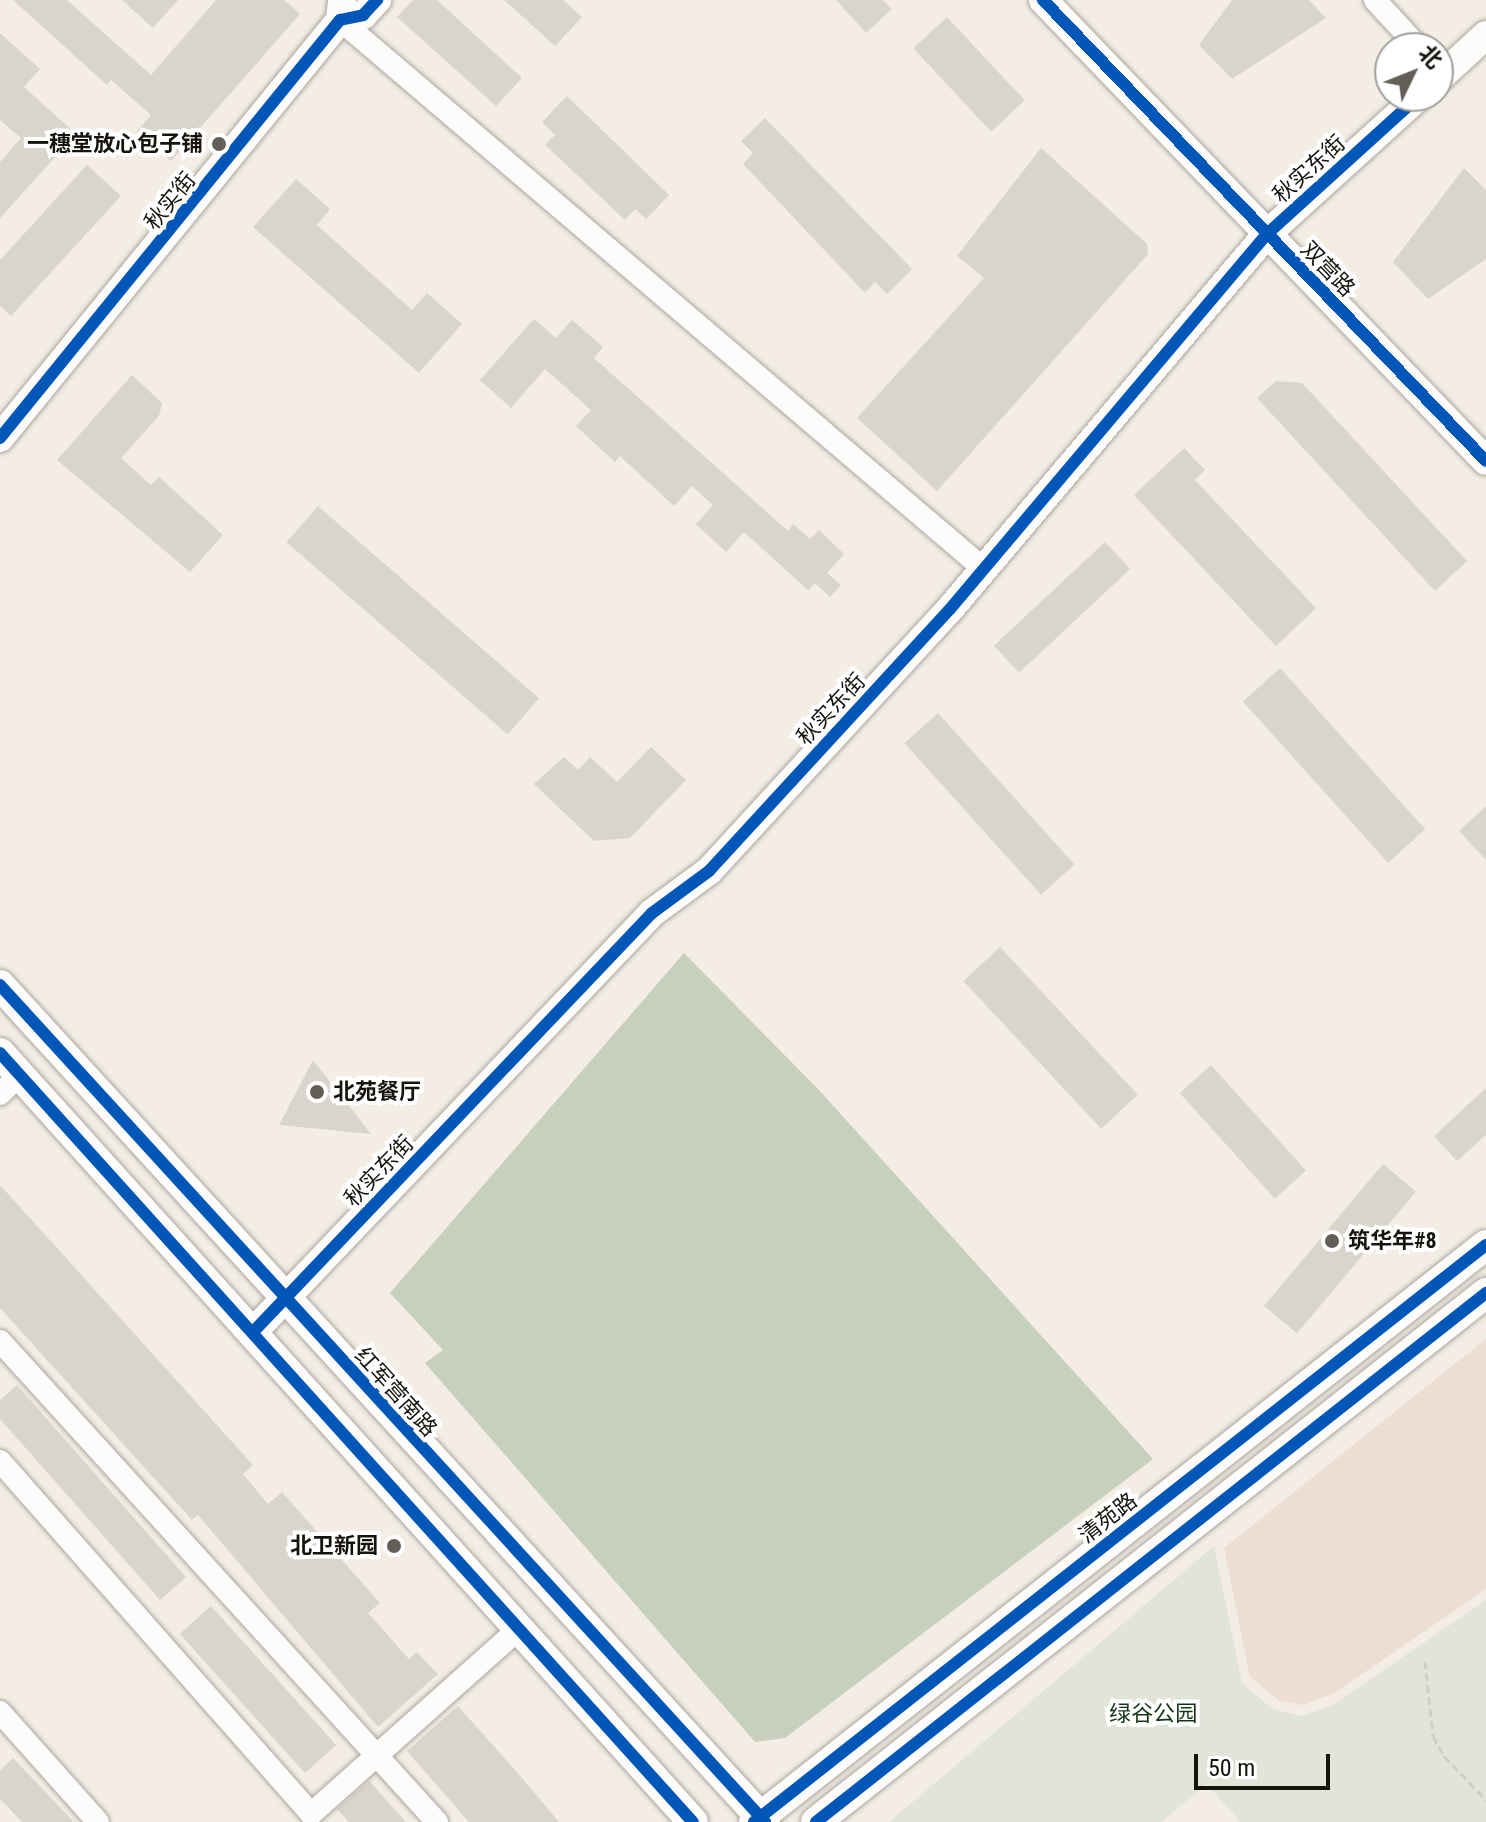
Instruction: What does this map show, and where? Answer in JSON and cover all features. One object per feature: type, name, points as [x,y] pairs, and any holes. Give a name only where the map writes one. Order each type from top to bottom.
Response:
[{"type":"main road","name":"红军营南路","points":[[0,985],[760,1820]]},
{"type":"main road","points":[[0,1053],[10,1085],[254,1331],[693,1822]]},
{"type":"main road","name":"清苑路","points":[[760,1820],[1486,1245]]},
{"type":"main road","points":[[816,1822],[1486,1293]]},
{"type":"main road","points":[[307,1390],[318,1374],[340,1360]]},
{"type":"main road","points":[[666,1792],[691,1778],[704,1758]]},
{"type":"street","name":"秋实街","points":[[0,438],[341,10],[363,15],[377,0]]},
{"type":"street","name":"双营路","points":[[1043,0],[1486,461]]},
{"type":"street","points":[[1375,0],[1404,32]]},
{"type":"street","points":[[341,10],[984,569]]},
{"type":"street","points":[[1454,62],[1486,35]]},
{"type":"street","name":"秋实东街","points":[[254,1331],[652,913],[709,871],[984,569],[1267,234],[1401,112]]},
{"type":"street","points":[[0,1341],[437,1822]]},
{"type":"street","points":[[0,1461],[311,1814],[520,1628]]},
{"type":"street","points":[[0,1712],[98,1822]]},
{"type":"path","points":[[1425,1661],[1433,1736],[1444,1756],[1486,1800]]},
{"type":"shaded area","points":[[1486,1339],[1486,1589],[1333,1694],[1303,1705],[1280,1701],[1250,1677],[1224,1548]]},
{"type":"green space","points":[[684,953],[819,1090],[1153,1459],[785,1738],[755,1742],[425,1363],[443,1350],[390,1293]]},
{"type":"green space","name":"绿谷公园","points":[[1214,1546],[1242,1683],[1272,1709],[1301,1716],[1333,1705],[1486,1600],[1486,1822],[1240,1822],[1207,1784],[1161,1822],[889,1822]]},
{"type":"building","points":[[13,0],[67,0],[151,75],[216,0],[284,0],[300,14],[171,161],[137,131],[151,115],[111,80],[107,85]]},
{"type":"building","points":[[122,0],[178,0],[153,28]]},
{"type":"building","points":[[413,0],[437,0],[522,78],[496,106],[397,17]]},
{"type":"building","points":[[504,0],[563,0],[582,17],[555,46]]},
{"type":"building","points":[[836,0],[883,0],[892,9],[866,33]]},
{"type":"building","points":[[1232,0],[1309,0],[1326,18],[1232,79],[1199,45]]},
{"type":"building","points":[[947,17],[1025,100],[991,132],[913,48]]},
{"type":"building","points":[[0,33],[40,69],[24,87],[76,134],[0,218],[0,162],[21,138],[0,120]]},
{"type":"building","points":[[567,96],[669,195],[646,219],[635,209],[625,220],[545,145],[555,135],[542,122]]},
{"type":"building","points":[[765,118],[912,269],[887,294],[875,282],[865,293],[743,164],[753,153],[741,141]]},
{"type":"building","points":[[1041,148],[1147,244],[1148,254],[937,491],[857,418],[984,278],[957,256]]},
{"type":"building","points":[[87,165],[121,196],[11,316],[0,306],[0,260]]},
{"type":"building","points":[[1464,168],[1486,190],[1486,259],[1428,299],[1393,262]]},
{"type":"building","points":[[296,179],[330,209],[317,225],[412,310],[427,293],[462,324],[419,373],[253,227]]},
{"type":"building","points":[[534,319],[556,338],[572,320],[603,347],[594,358],[788,531],[793,524],[810,539],[819,530],[844,554],[827,573],[841,585],[830,597],[815,583],[808,590],[744,532],[726,552],[696,524],[713,505],[692,486],[674,506],[620,456],[615,462],[576,426],[591,410],[545,369],[511,408],[480,380]]},
{"type":"building","points":[[132,375],[162,403],[159,416],[121,458],[151,485],[159,477],[223,535],[190,572],[57,460]]},
{"type":"building","points":[[1276,381],[1302,383],[1467,561],[1435,591],[1257,398]]},
{"type":"building","points":[[1184,448],[1205,470],[1195,480],[1316,608],[1276,646],[1134,495]]},
{"type":"building","points":[[318,506],[539,698],[508,734],[287,542]]},
{"type":"building","points":[[1105,542],[1130,569],[1019,673],[994,646]]},
{"type":"building","points":[[1280,668],[1425,829],[1388,863],[1243,701]]},
{"type":"building","points":[[938,713],[1075,865],[1041,895],[905,743]]},
{"type":"building","points":[[651,747],[686,780],[630,838],[594,841],[534,784],[564,757],[578,770],[590,757],[617,782]]},
{"type":"building","points":[[1486,806],[1486,860],[1459,831]]},
{"type":"building","points":[[1000,947],[1138,1095],[1101,1129],[963,981]]},
{"type":"building","name":"北苑餐厅","points":[[313,1060],[371,1134],[279,1125]]},
{"type":"building","points":[[1211,1065],[1306,1171],[1275,1199],[1180,1093]]},
{"type":"building","points":[[1486,1088],[1486,1135],[1457,1161],[1434,1136]]},
{"type":"building","name":"筑华年#8","points":[[1383,1164],[1416,1192],[1297,1333],[1264,1306]]},
{"type":"building","points":[[0,1185],[253,1465],[243,1474],[268,1504],[282,1492],[380,1603],[368,1613],[409,1659],[417,1652],[438,1674],[378,1727],[198,1515],[192,1520],[0,1308]]},
{"type":"building","points":[[17,1385],[186,1577],[160,1600],[0,1419],[0,1400]]},
{"type":"building","points":[[211,1606],[336,1745],[305,1773],[180,1634]]},
{"type":"building","points":[[458,1706],[559,1822],[469,1822],[407,1751]]},
{"type":"building","points":[[13,1758],[74,1822],[22,1822],[0,1799],[0,1771]]},
{"type":"building","points":[[369,1781],[406,1822],[349,1822],[337,1809]]},
{"type":"cycle path","points":[[0,438],[340,20],[363,15],[377,0]]},
{"type":"cycle path","points":[[1043,0],[1486,461]]},
{"type":"cycle path","points":[[254,1331],[652,913],[709,871],[950,609],[1267,234],[1401,112]]},
{"type":"cycle path","points":[[0,985],[765,1822]]},
{"type":"cycle path","points":[[0,1053],[693,1822]]},
{"type":"cycle path","points":[[754,1822],[1486,1245]]},
{"type":"cycle path","points":[[816,1822],[1486,1293]]},
{"type":"place","name":"一穗堂放心包子铺","points":[[219,144]]},
{"type":"place","name":"北苑餐厅","points":[[317,1092]]},
{"type":"place","name":"筑华年#8","points":[[1332,1241]]},
{"type":"place","name":"北卫新园","points":[[394,1546]]}]
